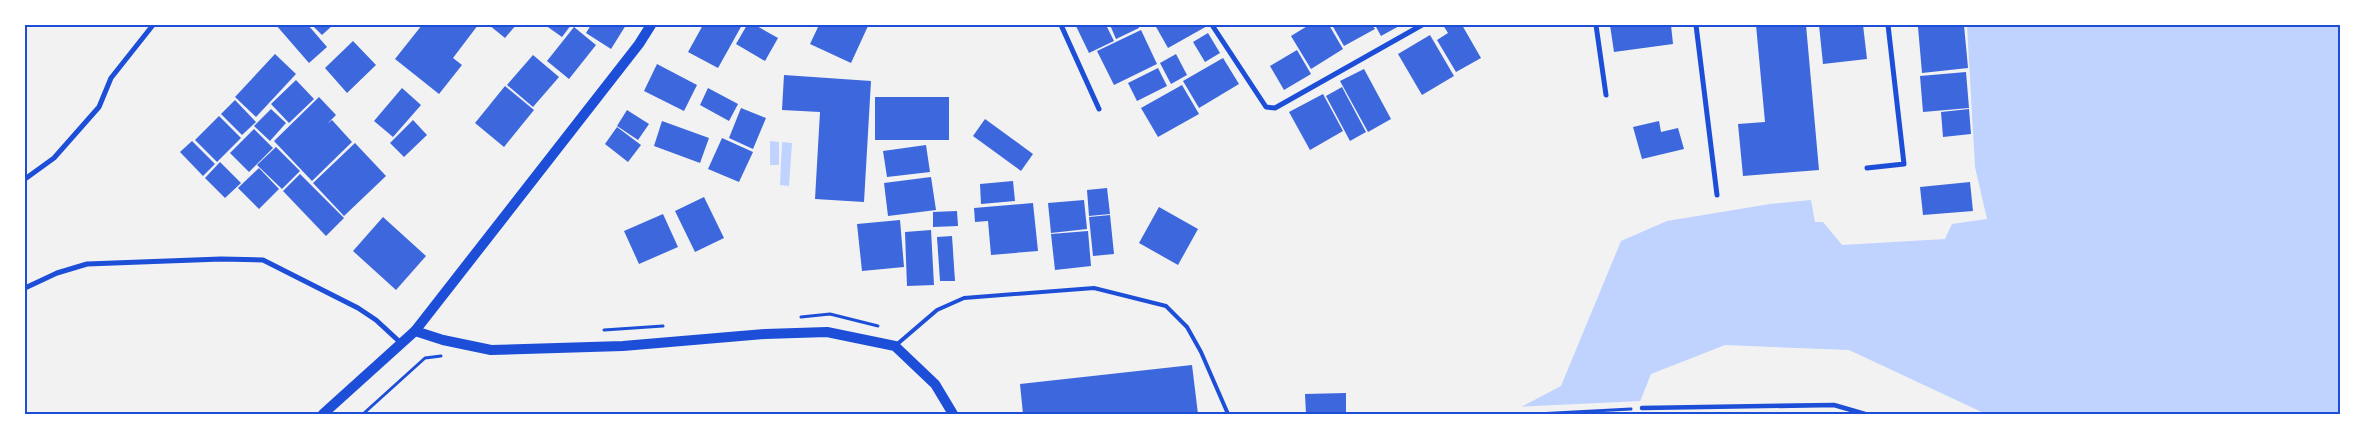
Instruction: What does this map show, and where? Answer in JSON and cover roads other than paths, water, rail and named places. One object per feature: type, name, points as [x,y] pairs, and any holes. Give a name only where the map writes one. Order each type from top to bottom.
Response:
[{"type":"main road","points":[[323,414],[415,331],[639,44],[651,25]]},
{"type":"main road","points":[[415,331],[443,340],[491,350],[623,346],[765,334],[826,332],[895,346],[935,384],[953,414]]},
{"type":"street","points":[[25,179],[54,158],[102,103],[111,78],[153,25]]},
{"type":"street","points":[[1061,25],[1099,109]]},
{"type":"street","points":[[1212,25],[1266,107],[1270,109],[1284,103],[1422,25]]},
{"type":"street","points":[[1596,25],[1606,95]]},
{"type":"street","points":[[1696,25],[1717,195]]},
{"type":"street","points":[[1867,168],[1904,164],[1888,25]]},
{"type":"street","points":[[25,288],[57,273],[87,264],[221,259],[262,260],[358,308],[376,320],[402,344]]},
{"type":"street","points":[[1642,408],[1834,405],[1865,414]]},
{"type":"lane","points":[[895,346],[937,310],[964,298],[1094,288],[1166,306],[1187,327],[1202,352],[1228,414]]},
{"type":"water","points":[[1967,25],[2340,25],[2340,414],[1986,414],[1849,350],[1725,345],[1651,374],[1635,414],[1508,414],[1561,386],[1621,241],[1667,221],[1770,204],[1811,200],[1815,222],[1823,222],[1842,245],[1945,239],[1952,224],[1987,219],[1975,167]]},
{"type":"water","points":[[770,141],[779,142],[779,165],[770,165]]},
{"type":"water","points":[[782,142],[792,143],[789,186],[780,185]]}]
